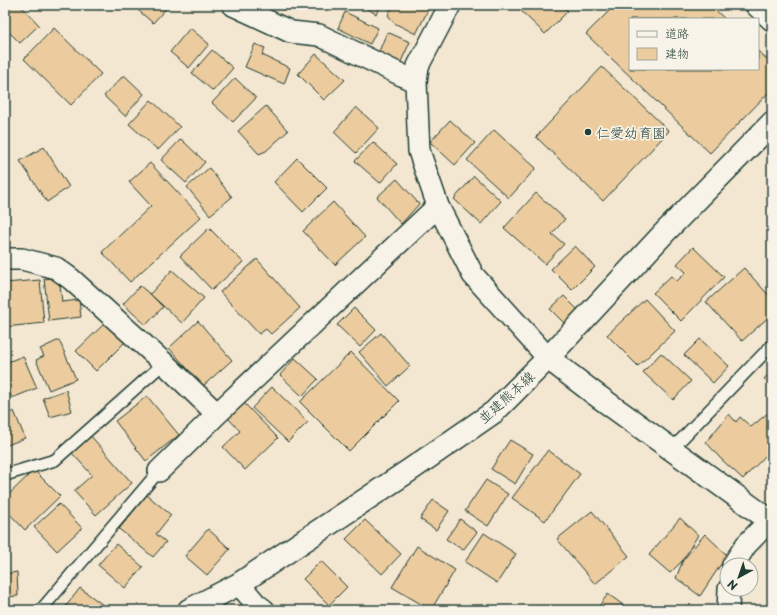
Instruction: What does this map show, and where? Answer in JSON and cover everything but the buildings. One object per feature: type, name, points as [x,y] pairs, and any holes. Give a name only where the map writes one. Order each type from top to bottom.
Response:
[{"type":"main road","name":"並建熊本線","points":[[189,610],[239,584],[494,412],[548,358],[666,231],[772,123]]},
{"type":"main road","points":[[548,358],[595,394],[771,521]]},
{"type":"street","points":[[233,5],[291,32],[319,35],[416,82]]},
{"type":"street","points":[[450,5],[418,66],[416,82],[419,151],[438,206],[473,275],[548,358]]},
{"type":"street","points":[[756,5],[772,20]]},
{"type":"street","points":[[159,471],[217,414],[438,206]]},
{"type":"street","points":[[5,259],[22,259],[56,268],[71,279],[164,363],[217,414]]},
{"type":"street","points":[[738,557],[746,545],[771,521]]},
{"type":"street","points":[[239,584],[256,604],[264,610]]},
{"type":"street","points":[[728,610],[729,597]]},
{"type":"lane","points":[[672,449],[772,345]]},
{"type":"lane","points":[[5,475],[55,460],[164,363]]},
{"type":"lane","points":[[41,610],[159,471]]},
{"type":"place","name":"仁愛幼育園","points":[[588,132]]}]
